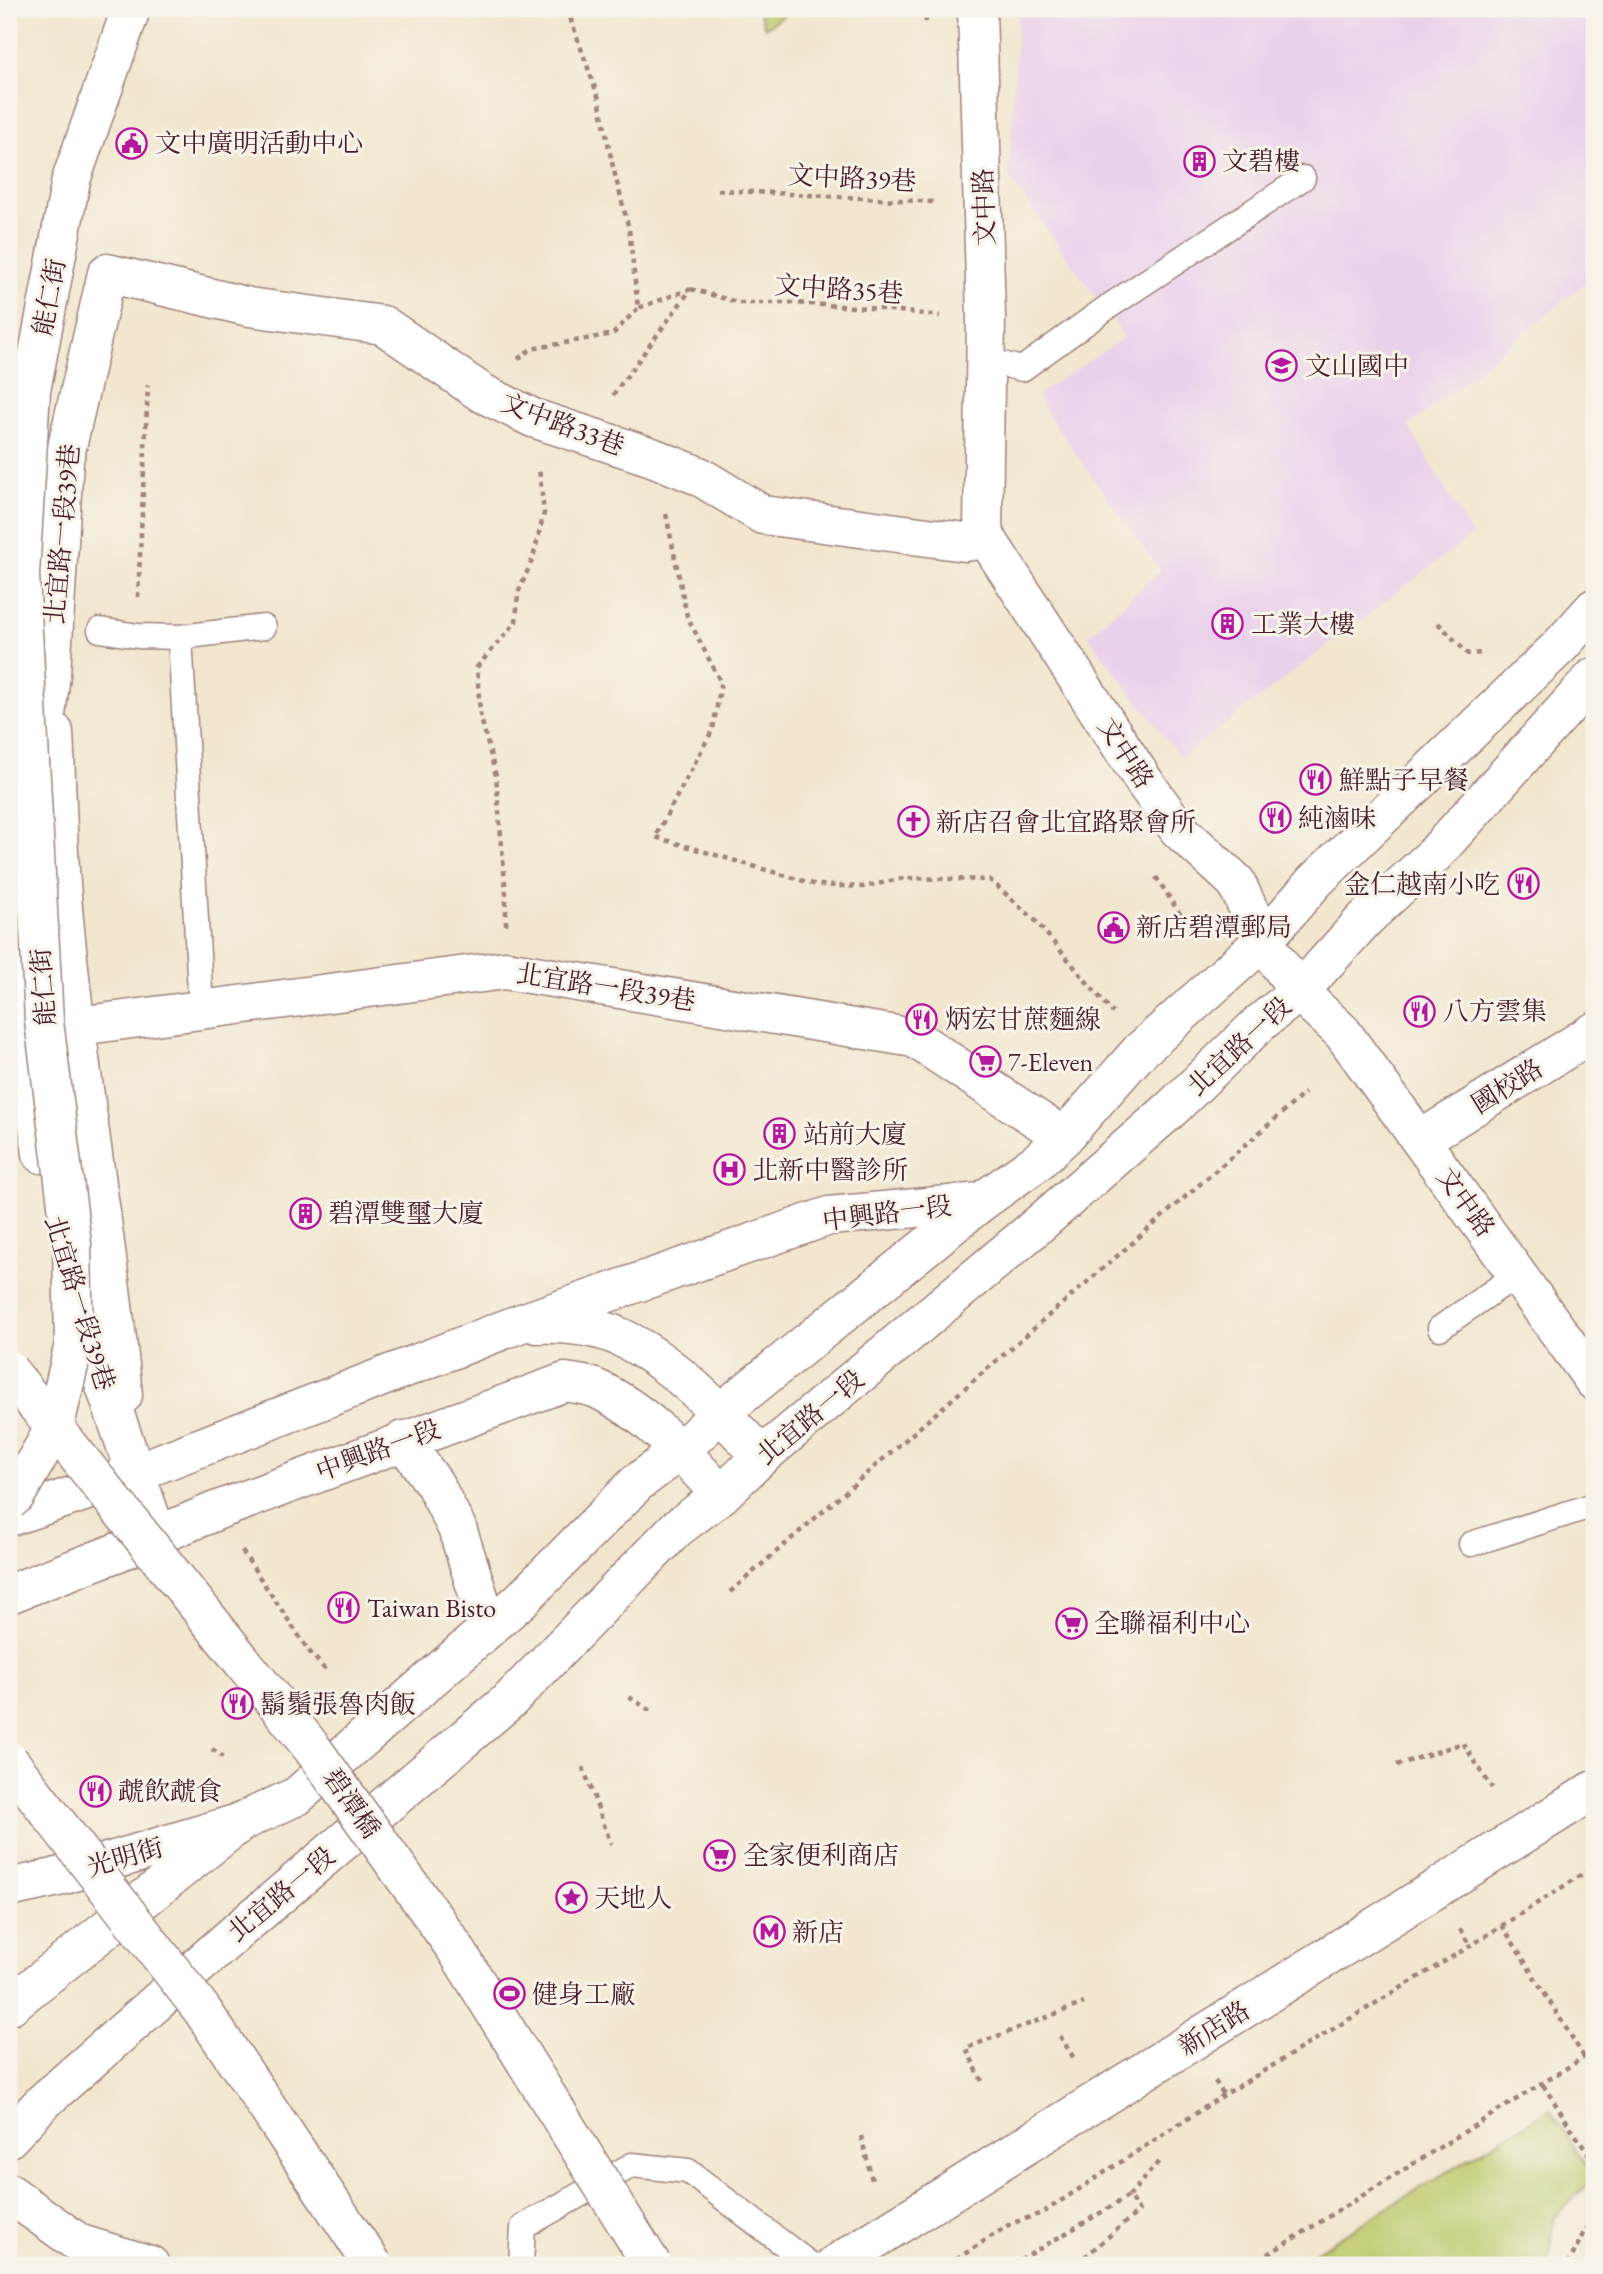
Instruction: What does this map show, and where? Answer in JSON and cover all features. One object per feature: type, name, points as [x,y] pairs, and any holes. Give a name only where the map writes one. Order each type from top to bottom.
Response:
[{"type":"main road","name":"能仁街","points":[[9,1501],[16,1494],[54,1429],[74,1344],[72,1244],[44,1021],[20,575],[31,391],[71,180],[131,9]]},
{"type":"main road","name":"文中路","points":[[977,9],[986,317],[983,529],[987,539],[1179,831],[1236,882],[1264,941],[1298,992],[1342,1032],[1594,1381]]},
{"type":"main road","name":"文中路33巷","points":[[107,273],[249,307],[383,325],[482,393],[533,418],[652,457],[699,476],[763,515],[965,542],[987,539]]},
{"type":"main road","name":"北宜路一段39巷","points":[[107,273],[64,460],[51,674],[18,933],[25,1033],[53,1236],[157,1535]]},
{"type":"main road","points":[[9,2006],[241,1822],[297,1796],[521,1600],[637,1483],[681,1450],[720,1413],[981,1202],[1037,1162],[1064,1137],[1140,1051],[1264,941],[1315,881],[1551,656],[1594,608]]},
{"type":"main road","name":"北宜路一段39巷","points":[[51,674],[62,895],[114,1300],[130,1460]]},
{"type":"main road","name":"北宜路一段","points":[[9,2138],[43,2102],[240,1929],[511,1699],[676,1529],[721,1495],[762,1456],[1030,1232],[1170,1110],[1260,1023],[1298,992],[1365,919],[1434,855],[1594,677]]},
{"type":"main road","name":"北宜路一段39巷","points":[[25,1033],[505,970],[914,1038],[1064,1137]]},
{"type":"main road","name":"國校路","points":[[1420,1140],[1594,1032]]},
{"type":"main road","name":"中興路一段","points":[[9,1517],[130,1460],[829,1216],[981,1202]]},
{"type":"main road","name":"中興路一段","points":[[516,1325],[567,1323],[621,1337],[679,1374],[762,1456]]},
{"type":"main road","name":"碧潭橋","points":[[9,1371],[312,1748],[455,1948],[652,2265]]},
{"type":"main road","name":"中興路一段","points":[[9,1594],[402,1440],[565,1381],[601,1391],[635,1412],[681,1450],[721,1495]]},
{"type":"main road","points":[[402,1440],[435,1485],[457,1528],[489,1628]]},
{"type":"main road","points":[[9,1762],[202,2010],[373,2265]]},
{"type":"main road","name":"新店路","points":[[834,2265],[1594,1790]]},
{"type":"main road","name":"光明街","points":[[9,1888],[54,1878],[241,1822]]},
{"type":"main road","points":[[9,2193],[80,2244],[150,2265]]},
{"type":"lane","points":[[986,360],[1021,369],[1105,309],[1303,178]]},
{"type":"lane","points":[[100,631],[138,636],[180,637],[264,627]]},
{"type":"lane","points":[[180,637],[201,1008]]},
{"type":"lane","points":[[1440,1328],[1518,1274]]},
{"type":"lane","points":[[1471,1544],[1594,1504]]},
{"type":"lane","points":[[521,2265],[523,2227],[632,2165],[688,2171],[811,2265]]},
{"type":"path","points":[[568,9],[599,99],[612,167],[629,229],[638,308]]},
{"type":"path","name":"文中路39巷","points":[[718,190],[984,203]]},
{"type":"path","points":[[450,372],[511,364],[530,349],[613,334],[638,308],[691,289]]},
{"type":"path","points":[[605,399],[615,394],[691,289]]},
{"type":"path","name":"文中路35巷","points":[[691,289],[740,303],[794,303],[948,317],[986,317]]},
{"type":"path","points":[[138,636],[148,385]]},
{"type":"path","points":[[505,970],[506,895],[496,776],[480,715],[477,667],[516,622],[518,593],[533,558],[544,513],[533,418]]},
{"type":"path","points":[[652,457],[687,617],[721,683],[713,729],[655,837],[817,886],[864,887],[904,878],[990,880],[1034,919],[1104,1000],[1140,1051]]},
{"type":"path","points":[[1180,914],[1186,928]]},
{"type":"path","points":[[730,1592],[1305,1093]]},
{"type":"path","points":[[629,1697],[653,1712]]},
{"type":"path","points":[[1396,1765],[1463,1742],[1492,1788]]},
{"type":"path","points":[[212,1749],[223,1757]]},
{"type":"path","points":[[583,1767],[611,1843]]},
{"type":"path","points":[[948,2265],[1010,2224],[1042,2213],[1224,2095],[1594,1867]]},
{"type":"path","points":[[1502,1926],[1584,2057]]},
{"type":"path","points":[[982,2081],[966,2048],[1084,2003]]},
{"type":"path","points":[[1060,2036],[1077,2063]]},
{"type":"path","points":[[1251,2265],[1594,2051]]},
{"type":"path","points":[[1543,2085],[1594,2163]]},
{"type":"path","points":[[861,2136],[872,2179]]},
{"type":"path","points":[[1012,2265],[1129,2196],[1161,2159]]},
{"type":"path","points":[[1075,2265],[1139,2211],[1129,2196]]},
{"type":"path","points":[[1568,2265],[1585,2231],[1594,2222]]},
{"type":"shaded area","name":"文山國中","points":[[1018,9],[1594,9],[1594,276],[1409,426],[1472,535],[1181,758],[1088,636],[1160,571],[1051,419],[1037,395],[1125,337],[1009,177]]},
{"type":"green space","points":[[758,9],[793,9],[765,28]]},
{"type":"green space","points":[[1550,2109],[1594,2178],[1553,2219],[1549,2265],[1294,2265]]},
{"type":"place","name":"文中廣明活動中心","points":[[132,143]]},
{"type":"place","name":"文碧樓","points":[[1199,161]]},
{"type":"place","name":"文山國中","points":[[1282,366]]},
{"type":"place","name":"工業大樓","points":[[1228,624]]},
{"type":"place","name":"鮮點子早餐","points":[[1316,780]]},
{"type":"place","name":"純滷味","points":[[1275,818]]},
{"type":"place","name":"新店召會北宜路聚會所","points":[[913,822]]},
{"type":"place","name":"金仁越南小吃","points":[[1523,884]]},
{"type":"place","name":"新店碧潭郵局","points":[[1113,927]]},
{"type":"place","name":"八方雲集","points":[[1420,1011]]},
{"type":"place","name":"炳宏甘蔗麵線","points":[[922,1019]]},
{"type":"place","name":"7-Eleven","points":[[985,1062]]},
{"type":"place","name":"站前大廈","points":[[780,1134]]},
{"type":"place","name":"北新中醫診所","points":[[729,1170]]},
{"type":"place","name":"碧潭雙璽大廈","points":[[305,1213]]},
{"type":"place","name":"Taiwan Bisto","points":[[344,1608]]},
{"type":"place","name":"全聯福利中心","points":[[1071,1623]]},
{"type":"place","name":"鬍鬚張魯肉飯","points":[[237,1704]]},
{"type":"place","name":"虣飲虣食","points":[[95,1791]]},
{"type":"place","name":"全家便利商店","points":[[720,1855]]},
{"type":"place","name":"天地人","points":[[571,1898]]},
{"type":"place","name":"新店","points":[[769,1932]]},
{"type":"place","name":"健身工廠","points":[[509,1994]]}]
